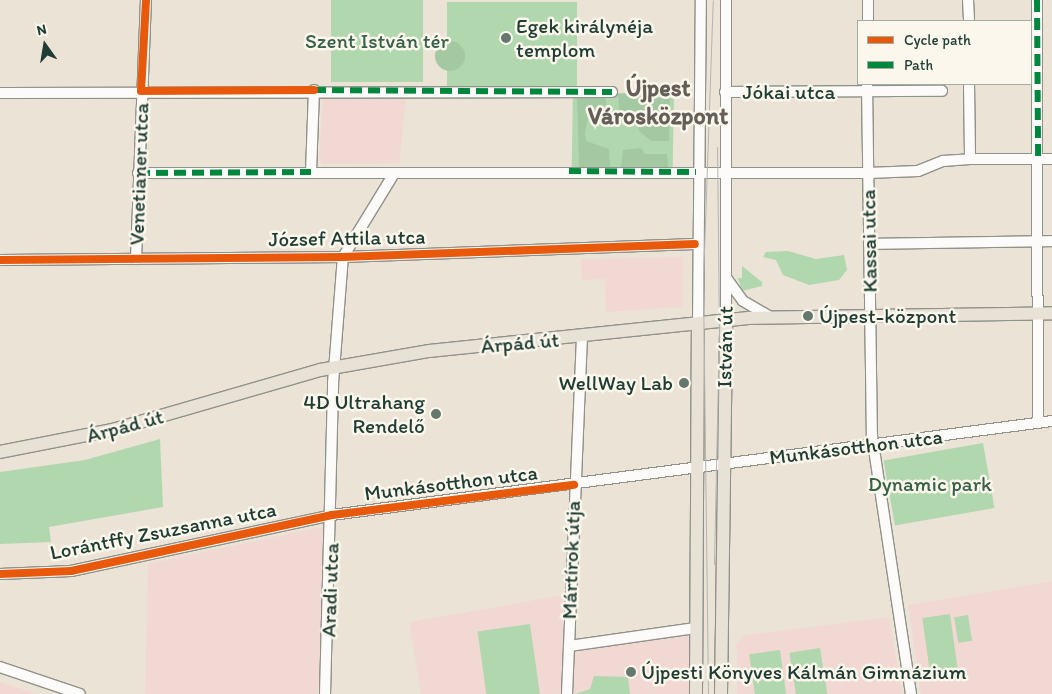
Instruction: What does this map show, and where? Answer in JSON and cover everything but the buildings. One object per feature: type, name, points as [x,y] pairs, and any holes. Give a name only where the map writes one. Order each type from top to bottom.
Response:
[{"type":"main road","name":"Árpád út","points":[[0,452],[112,430],[334,367],[429,351],[698,325],[726,320],[772,317],[1052,313]]},
{"type":"main road","name":"István út","points":[[721,694],[726,320]]},
{"type":"main road","name":"István út","points":[[696,694],[698,325]]},
{"type":"street","name":"Venetianer utca","points":[[136,259],[146,0]]},
{"type":"street","name":"István út","points":[[698,325],[695,244],[701,0]]},
{"type":"street","name":"István út","points":[[726,0],[726,320]]},
{"type":"street","points":[[868,0],[868,20]]},
{"type":"street","points":[[968,0],[969,20]]},
{"type":"street","points":[[1037,0],[1038,159],[1036,241],[1038,423]]},
{"type":"street","points":[[969,85],[970,159]]},
{"type":"street","name":"Jókai utca","points":[[725,92],[867,88],[942,92]]},
{"type":"street","name":"Kassai utca","points":[[867,88],[870,315],[875,444],[911,694]]},
{"type":"street","points":[[311,172],[314,90]]},
{"type":"street","points":[[0,93],[314,90],[612,92]]},
{"type":"street","points":[[138,173],[311,172],[393,174],[406,172],[569,171],[868,173],[918,170],[943,161],[970,159],[1052,159]]},
{"type":"street","points":[[343,257],[393,174]]},
{"type":"street","points":[[869,244],[1052,241]]},
{"type":"street","name":"József Attila utca","points":[[0,260],[343,257],[695,244]]},
{"type":"street","name":"Aradi utca","points":[[325,694],[332,515],[334,367],[343,257]]},
{"type":"street","points":[[725,274],[743,301],[772,317]]},
{"type":"street","name":"Mártírok útja","points":[[567,694],[574,485],[582,337]]},
{"type":"street","name":"Munkásotthon utca","points":[[332,515],[697,469],[1052,421]]},
{"type":"street","name":"Lorántffy Zsuzsanna utca","points":[[0,574],[71,571],[332,515]]},
{"type":"street","points":[[569,646],[696,628]]},
{"type":"street","points":[[0,667],[80,694]]},
{"type":"shaded area","points":[[323,98],[406,99],[399,163],[322,164],[319,158]]},
{"type":"shaded area","points":[[683,257],[683,307],[606,312],[605,279],[582,280],[581,259]]},
{"type":"shaded area","points":[[325,526],[318,694],[145,694],[148,564]]},
{"type":"shaded area","points":[[1052,581],[1052,694],[921,694],[908,605]]},
{"type":"shaded area","points":[[564,595],[561,694],[421,694],[409,622]]},
{"type":"shaded area","points":[[889,617],[902,694],[737,694],[737,644],[745,635]]},
{"type":"shaded area","name":"Újpesti Könyves Kálmán Gimnázium","points":[[690,635],[690,694],[572,694],[573,650]]},
{"type":"shaded area","points":[[0,682],[37,694],[0,694]]},
{"type":"green space","name":"Szent István tér","points":[[331,0],[423,0],[423,82],[331,82]]},
{"type":"green space","points":[[447,2],[577,2],[577,87],[447,87]]},
{"type":"green space","points":[[450,41],[456,42],[464,50],[464,62],[456,70],[450,71],[444,70],[436,62],[435,56],[436,50],[444,42]]},
{"type":"green space","points":[[573,92],[674,94],[673,171],[572,169]]},
{"type":"green space","points":[[577,93],[600,94],[606,99],[606,112],[589,112],[585,133],[586,141],[609,149],[610,168],[579,168]]},
{"type":"green space","points":[[618,94],[670,95],[669,141],[651,141],[638,130],[645,111],[619,111]]},
{"type":"green space","points":[[641,148],[645,154],[667,154],[668,168],[621,169],[623,150]]},
{"type":"green space","points":[[788,251],[816,259],[844,255],[847,270],[839,280],[809,285],[783,275],[776,260],[763,257],[766,252]]},
{"type":"green space","points":[[742,266],[762,282],[762,286],[742,291],[738,278],[742,278]]},
{"type":"green space","points":[[160,439],[163,507],[49,527],[51,542],[0,544],[0,472],[85,460]]},
{"type":"green space","name":"Dynamic park","points":[[983,443],[994,508],[895,526],[884,461]]},
{"type":"green space","points":[[950,614],[958,672],[930,676],[922,618]]},
{"type":"green space","points":[[968,615],[972,641],[958,643],[954,617]]},
{"type":"green space","points":[[530,624],[540,694],[486,694],[478,631]]},
{"type":"green space","points":[[820,648],[827,694],[796,694],[789,653]]},
{"type":"green space","points":[[780,650],[786,694],[755,694],[749,654]]},
{"type":"green space","points":[[594,676],[628,677],[630,694],[575,694],[590,689]]},
{"type":"tram line","points":[[708,694],[703,280],[713,0]]},
{"type":"tram line","points":[[714,564],[719,334],[717,147]]},
{"type":"marked path","points":[[1037,0],[1038,159]]},
{"type":"marked path","points":[[314,90],[612,92]]},
{"type":"marked path","points":[[569,171],[696,172]]},
{"type":"marked path","points":[[138,173],[311,172]]},
{"type":"cycle path","points":[[146,0],[141,91],[314,90]]},
{"type":"cycle path","points":[[0,260],[343,257],[695,244]]},
{"type":"cycle path","points":[[0,574],[71,571],[332,515],[574,485]]},
{"type":"place","name":"Egek királynéja templom","points":[[506,38]]},
{"type":"place","name":"Újpest-központ","points":[[808,316]]},
{"type":"place","name":"WellWay Lab","points":[[684,383]]},
{"type":"place","name":"4D Ultrahang Rendelő","points":[[436,414]]},
{"type":"place","name":"Újpesti Könyves Kálmán Gimnázium","points":[[631,672]]},
{"type":"district","name":"Újpest Városközpont","points":[[658,102]]}]
